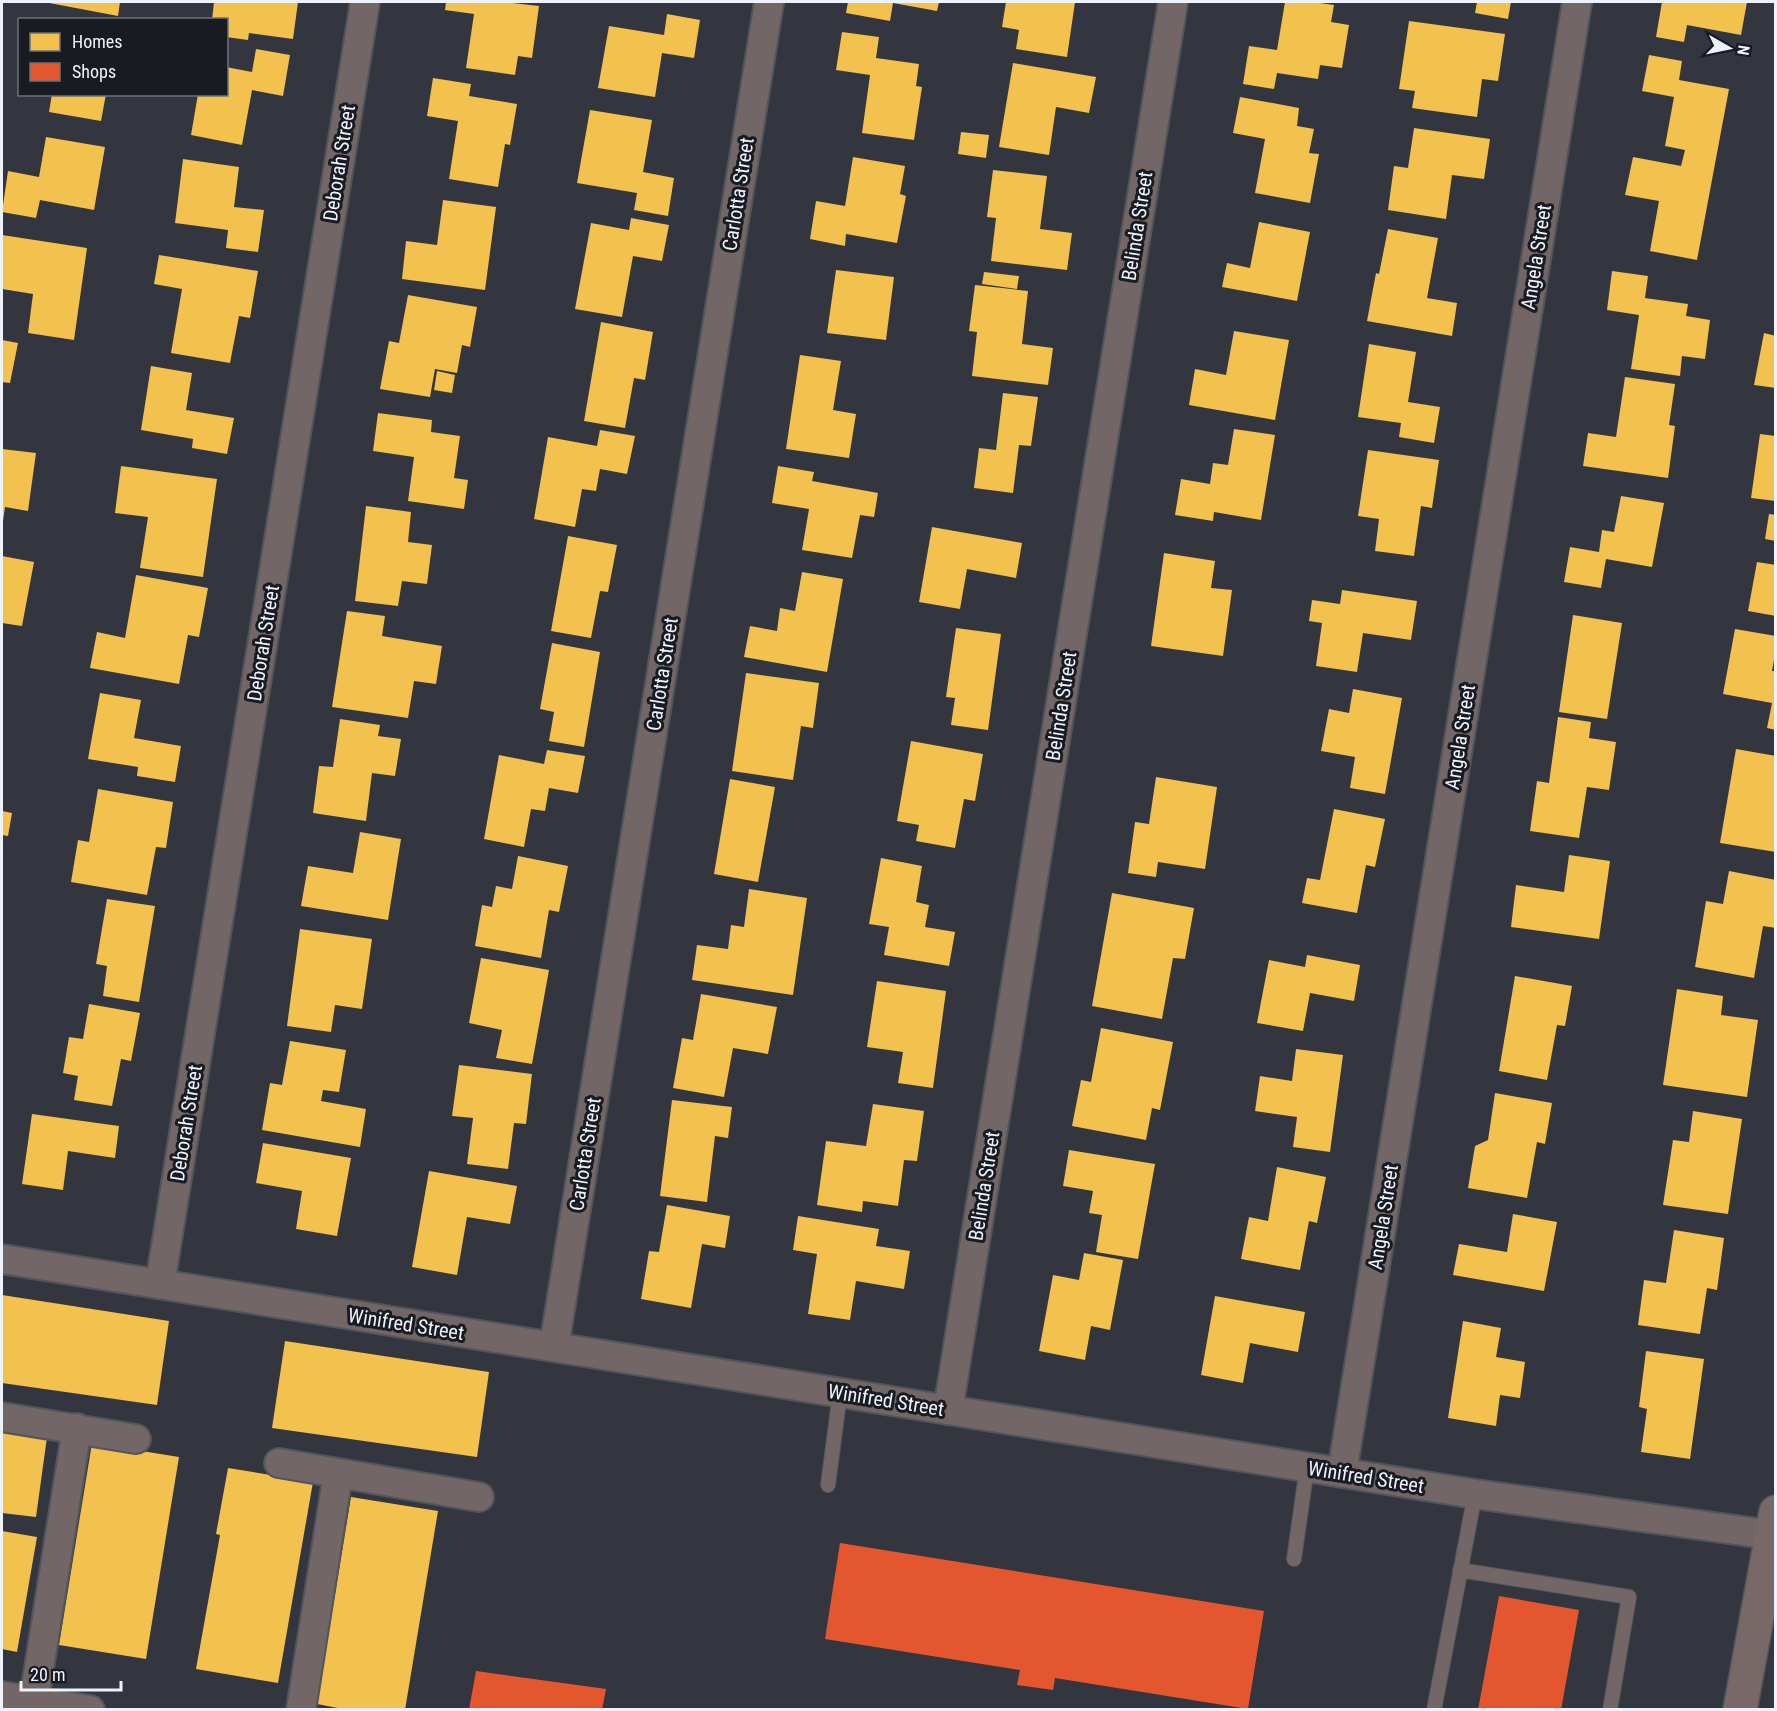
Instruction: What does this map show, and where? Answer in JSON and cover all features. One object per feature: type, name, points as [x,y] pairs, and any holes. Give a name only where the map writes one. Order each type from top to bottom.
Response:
[{"type":"main road","points":[[1740,1710],[1774,1524]]},
{"type":"street","name":"Deborah Street","points":[[160,1284],[365,2]]},
{"type":"street","name":"Carlotta Street","points":[[554,1347],[769,2]]},
{"type":"street","name":"Belinda Street","points":[[948,1410],[1173,2]]},
{"type":"street","name":"Angela Street","points":[[1342,1473],[1577,2]]},
{"type":"street","name":"Winifred Street","points":[[2,1259],[1475,1494],[1774,1524]]},
{"type":"street","points":[[2,1417],[136,1439]]},
{"type":"street","points":[[34,1700],[77,1428]]},
{"type":"street","points":[[279,1463],[479,1497]]},
{"type":"street","points":[[301,1710],[339,1474]]},
{"type":"street","points":[[2,1696],[90,1710]]},
{"type":"lane","points":[[828,1485],[840,1393]]},
{"type":"lane","points":[[1294,1559],[1307,1467]]},
{"type":"lane","points":[[1434,1710],[1475,1494]]},
{"type":"lane","points":[[1460,1570],[1629,1597],[1610,1710]]},
{"type":"building: Homes","points":[[44,2],[120,2],[118,16]]},
{"type":"building: Homes","points":[[214,2],[298,2],[293,39],[249,33],[248,40],[228,37],[228,18],[212,18]]},
{"type":"building: Homes","points":[[446,2],[504,2],[539,6],[532,58],[518,56],[515,75],[466,68],[474,14],[445,10]]},
{"type":"building: Homes","points":[[848,2],[939,2],[937,11],[893,3],[890,21],[846,13]]},
{"type":"building: Homes","points":[[1006,2],[1075,2],[1067,57],[1016,49],[1019,30],[1002,27]]},
{"type":"building: Homes","points":[[1285,2],[1334,5],[1331,22],[1349,25],[1342,68],[1320,65],[1318,79],[1277,73],[1274,89],[1243,84],[1249,46],[1277,50]]},
{"type":"building: Homes","points":[[1477,2],[1511,2],[1508,19],[1475,13]]},
{"type":"building: Homes","points":[[1662,2],[1747,2],[1741,35],[1687,25],[1684,42],[1656,37]]},
{"type":"building: Homes","points":[[667,14],[700,20],[694,58],[662,53],[655,97],[598,88],[609,26],[664,35]]},
{"type":"building: Homes","points":[[1409,21],[1505,34],[1498,81],[1482,79],[1477,117],[1412,108],[1415,91],[1399,89]]},
{"type":"building: Homes","points":[[842,32],[879,37],[876,58],[919,64],[916,86],[922,87],[914,140],[862,133],[870,75],[836,70]]},
{"type":"building: Homes","points":[[256,49],[290,55],[283,96],[252,90],[242,145],[191,135],[198,96],[228,96],[228,67],[252,72]]},
{"type":"building: Homes","points":[[1649,55],[1682,61],[1679,80],[1729,89],[1697,260],[1650,251],[1659,201],[1625,195],[1633,157],[1681,166],[1685,150],[1665,146],[1674,97],[1642,91]]},
{"type":"building: Homes","points":[[1013,63],[1096,77],[1089,113],[1056,107],[1049,155],[999,147]]},
{"type":"building: Homes","points":[[433,78],[471,84],[469,96],[517,104],[510,145],[505,144],[498,187],[449,179],[458,121],[427,116]]},
{"type":"building: Homes","points":[[52,96],[106,96],[101,121],[49,112]]},
{"type":"building: Homes","points":[[1240,97],[1299,108],[1297,126],[1314,129],[1309,153],[1319,154],[1310,203],[1255,193],[1265,139],[1233,133]]},
{"type":"building: Homes","points":[[590,110],[652,120],[643,172],[674,178],[668,216],[634,210],[637,193],[577,183]]},
{"type":"building: Homes","points":[[1414,128],[1490,139],[1484,179],[1452,175],[1446,219],[1388,210],[1394,166],[1408,168]]},
{"type":"building: Homes","points":[[961,132],[989,135],[986,158],[958,154]]},
{"type":"building: Homes","points":[[46,137],[105,147],[94,210],[40,200],[36,218],[2,212],[8,171],[39,177]]},
{"type":"building: Homes","points":[[853,157],[905,166],[900,194],[906,196],[897,243],[846,234],[845,246],[810,239],[816,201],[845,206]]},
{"type":"building: Homes","points":[[183,159],[239,167],[234,207],[264,210],[258,252],[226,248],[228,230],[175,223]]},
{"type":"building: Homes","points":[[993,170],[1047,176],[1040,229],[1072,233],[1067,270],[991,261],[996,218],[987,217]]},
{"type":"building: Homes","points":[[443,200],[496,207],[485,290],[402,279],[406,241],[437,245]]},
{"type":"building: Homes","points":[[631,218],[669,225],[662,261],[633,256],[622,317],[575,309],[591,223],[629,230]]},
{"type":"building: Homes","points":[[1259,222],[1310,232],[1297,301],[1222,287],[1227,263],[1250,268]]},
{"type":"building: Homes","points":[[1388,229],[1438,238],[1427,298],[1457,303],[1452,336],[1367,321],[1376,273],[1379,274]]},
{"type":"building: Homes","points":[[2,235],[87,248],[74,340],[28,333],[33,294],[2,289]]},
{"type":"building: Homes","points":[[159,255],[258,271],[250,318],[239,316],[230,363],[171,353],[182,289],[154,284]]},
{"type":"building: Homes","points":[[836,270],[894,277],[886,340],[827,333]]},
{"type":"building: Homes","points":[[1612,271],[1648,276],[1645,298],[1688,304],[1686,316],[1710,320],[1705,359],[1682,356],[1680,376],[1631,369],[1639,315],[1607,310]]},
{"type":"building: Homes","points":[[984,272],[1019,276],[1017,289],[982,284]]},
{"type":"building: Homes","points":[[975,285],[1028,291],[1022,344],[1053,348],[1048,385],[972,376],[977,332],[969,331]]},
{"type":"building: Homes","points":[[408,295],[477,307],[470,347],[462,345],[457,373],[435,369],[430,397],[380,389],[389,341],[399,343]]},
{"type":"building: Homes","points":[[601,322],[653,332],[645,380],[634,378],[625,428],[584,421]]},
{"type":"building: Homes","points":[[1234,331],[1289,340],[1275,420],[1189,405],[1195,369],[1226,375]]},
{"type":"building: Homes","points":[[1764,333],[1776,336],[1776,388],[1754,385]]},
{"type":"building: Homes","points":[[2,340],[18,343],[10,383],[2,382]]},
{"type":"building: Homes","points":[[1369,344],[1416,352],[1408,402],[1440,407],[1434,443],[1399,437],[1401,423],[1358,417]]},
{"type":"building: Homes","points":[[800,355],[841,361],[833,410],[856,414],[849,458],[786,449]]},
{"type":"building: Homes","points":[[151,366],[192,373],[186,410],[234,418],[227,454],[192,448],[193,439],[141,430]]},
{"type":"building: Homes","points":[[437,371],[455,375],[452,393],[434,390]]},
{"type":"building: Homes","points":[[1625,377],[1675,384],[1669,425],[1675,426],[1668,478],[1583,466],[1588,433],[1616,437]]},
{"type":"building: Homes","points":[[1003,393],[1038,397],[1031,446],[1019,445],[1013,493],[974,488],[979,448],[996,450]]},
{"type":"building: Homes","points":[[378,413],[432,420],[431,432],[460,436],[454,478],[468,480],[464,509],[408,501],[414,457],[373,451]]},
{"type":"building: Homes","points":[[1234,429],[1275,435],[1261,520],[1214,512],[1213,521],[1175,515],[1181,479],[1210,484],[1213,463],[1228,465]]},
{"type":"building: Homes","points":[[600,430],[635,436],[627,474],[600,469],[596,491],[582,489],[575,527],[534,519],[548,437],[597,446]]},
{"type":"building: Homes","points":[[1760,434],[1776,436],[1776,501],[1751,498]]},
{"type":"building: Homes","points":[[2,449],[36,453],[28,511],[5,507],[3,521],[2,521]]},
{"type":"building: Homes","points":[[1368,450],[1439,460],[1432,508],[1421,506],[1414,556],[1375,551],[1379,519],[1358,516]]},
{"type":"building: Homes","points":[[121,466],[217,479],[203,577],[140,568],[148,517],[115,513]]},
{"type":"building: Homes","points":[[778,466],[814,472],[812,481],[878,493],[874,517],[860,515],[852,558],[802,550],[809,509],[772,503]]},
{"type":"building: Homes","points":[[1621,496],[1664,503],[1652,567],[1606,559],[1601,588],[1564,582],[1570,547],[1599,552],[1602,530],[1614,532]]},
{"type":"building: Homes","points":[[366,506],[411,512],[408,542],[432,545],[427,584],[402,581],[398,606],[355,601]]},
{"type":"building: Homes","points":[[1769,514],[1776,515],[1776,541],[1765,539]]},
{"type":"building: Homes","points":[[932,527],[1022,543],[1016,578],[967,569],[960,609],[919,602]]},
{"type":"building: Homes","points":[[568,536],[617,545],[608,592],[600,591],[591,638],[551,631]]},
{"type":"building: Homes","points":[[1164,553],[1215,561],[1211,588],[1232,590],[1223,656],[1151,646]]},
{"type":"building: Homes","points":[[2,556],[34,562],[22,626],[2,623]]},
{"type":"building: Homes","points":[[1757,562],[1776,565],[1776,616],[1748,611]]},
{"type":"building: Homes","points":[[802,572],[843,579],[827,672],[744,657],[750,626],[777,631],[780,608],[795,611]]},
{"type":"building: Homes","points":[[136,575],[208,588],[199,637],[188,635],[179,684],[90,668],[97,632],[125,638]]},
{"type":"building: Homes","points":[[1342,590],[1417,601],[1411,640],[1363,633],[1357,672],[1316,666],[1322,623],[1309,621],[1312,600],[1340,604]]},
{"type":"building: Homes","points":[[347,611],[385,616],[382,636],[442,646],[436,684],[414,681],[408,718],[332,707]]},
{"type":"building: Homes","points":[[1573,615],[1622,623],[1607,719],[1559,712]]},
{"type":"building: Homes","points":[[956,628],[1001,634],[988,730],[951,725],[955,698],[946,697]]},
{"type":"building: Homes","points":[[1735,629],[1776,636],[1772,671],[1776,671],[1776,730],[1767,728],[1772,703],[1723,694]]},
{"type":"building: Homes","points":[[552,643],[600,652],[584,747],[549,741],[554,712],[540,709]]},
{"type":"building: Homes","points":[[746,673],[819,683],[813,728],[801,726],[793,780],[732,771]]},
{"type":"building: Homes","points":[[1353,689],[1402,698],[1385,794],[1350,788],[1355,757],[1321,751],[1329,709],[1349,713]]},
{"type":"building: Homes","points":[[100,693],[141,700],[134,738],[181,746],[175,782],[137,776],[138,767],[88,759]]},
{"type":"building: Homes","points":[[1558,717],[1591,722],[1589,738],[1616,742],[1609,790],[1587,787],[1579,838],[1530,831],[1537,781],[1549,783]]},
{"type":"building: Homes","points":[[340,719],[380,725],[378,736],[401,739],[395,776],[372,773],[366,821],[313,813],[319,766],[333,767]]},
{"type":"building: Homes","points":[[911,741],[983,754],[975,801],[964,799],[955,848],[916,841],[919,825],[897,821]]},
{"type":"building: Homes","points":[[1736,749],[1776,756],[1776,852],[1720,843]]},
{"type":"building: Homes","points":[[547,750],[585,756],[578,793],[549,788],[545,811],[531,809],[524,847],[484,839],[499,755],[544,764]]},
{"type":"building: Homes","points":[[1156,777],[1217,787],[1205,869],[1158,862],[1156,877],[1128,873],[1135,822],[1149,824]]},
{"type":"building: Homes","points":[[730,779],[775,787],[758,882],[714,874]]},
{"type":"building: Homes","points":[[98,789],[173,802],[166,848],[156,847],[147,895],[71,882],[78,840],[89,842]]},
{"type":"building: Homes","points":[[1334,809],[1385,819],[1375,867],[1366,865],[1357,913],[1302,903],[1307,878],[1320,880]]},
{"type":"building: Homes","points":[[2,811],[12,813],[8,836],[2,835]]},
{"type":"building: Homes","points":[[360,832],[401,839],[388,920],[301,906],[308,866],[353,873]]},
{"type":"building: Homes","points":[[1569,855],[1610,861],[1599,939],[1511,927],[1516,885],[1564,892]]},
{"type":"building: Homes","points":[[518,856],[568,866],[559,912],[549,910],[541,958],[475,946],[482,905],[492,907],[496,886],[512,889]]},
{"type":"building: Homes","points":[[881,858],[922,866],[916,902],[929,905],[925,927],[955,932],[949,966],[884,955],[889,927],[869,924]]},
{"type":"building: Homes","points":[[1729,871],[1776,880],[1776,928],[1763,926],[1754,978],[1695,967],[1706,901],[1723,904]]},
{"type":"building: Homes","points":[[749,889],[807,898],[793,995],[692,980],[697,945],[728,949],[731,925],[744,927]]},
{"type":"building: Homes","points":[[1112,893],[1194,908],[1185,959],[1173,958],[1162,1019],[1092,1006]]},
{"type":"building: Homes","points":[[107,899],[155,906],[139,1002],[103,996],[107,966],[96,964]]},
{"type":"building: Homes","points":[[300,929],[372,939],[362,1009],[335,1005],[331,1032],[287,1026]]},
{"type":"building: Homes","points":[[1307,955],[1360,965],[1354,1001],[1310,993],[1303,1031],[1257,1023],[1269,960],[1305,967]]},
{"type":"building: Homes","points":[[481,958],[549,970],[532,1064],[496,1058],[502,1030],[469,1023]]},
{"type":"building: Homes","points":[[1515,976],[1572,986],[1565,1026],[1557,1025],[1547,1080],[1499,1071]]},
{"type":"building: Homes","points":[[877,981],[946,991],[933,1088],[898,1083],[903,1052],[867,1047]]},
{"type":"building: Homes","points":[[1677,989],[1723,996],[1721,1015],[1758,1020],[1747,1097],[1663,1085]]},
{"type":"building: Homes","points":[[701,994],[777,1007],[768,1054],[733,1048],[724,1097],[673,1088],[682,1038],[693,1040]]},
{"type":"building: Homes","points":[[89,1004],[140,1013],[131,1061],[121,1059],[112,1106],[74,1100],[78,1076],[63,1073],[69,1037],[83,1039]]},
{"type":"building: Homes","points":[[1101,1028],[1173,1042],[1160,1110],[1152,1108],[1146,1140],[1072,1126],[1081,1080],[1091,1082]]},
{"type":"building: Homes","points":[[290,1041],[346,1050],[339,1092],[323,1090],[321,1101],[366,1109],[360,1147],[262,1130],[270,1083],[282,1085]]},
{"type":"building: Homes","points":[[1296,1049],[1343,1055],[1330,1152],[1293,1147],[1297,1117],[1255,1111],[1260,1076],[1292,1081]]},
{"type":"building: Homes","points":[[459,1065],[532,1074],[526,1124],[514,1123],[508,1169],[467,1164],[473,1118],[452,1116]]},
{"type":"building: Homes","points":[[1495,1093],[1552,1103],[1545,1144],[1537,1142],[1527,1198],[1468,1188],[1475,1146],[1488,1140]]},
{"type":"building: Homes","points":[[672,1100],[732,1107],[728,1138],[715,1136],[707,1202],[660,1196]]},
{"type":"building: Homes","points":[[873,1104],[924,1111],[917,1161],[904,1160],[898,1206],[863,1201],[862,1212],[817,1205],[826,1141],[866,1146]]},
{"type":"building: Homes","points":[[1693,1111],[1742,1119],[1728,1214],[1663,1205],[1673,1140],[1689,1142]]},
{"type":"building: Homes","points":[[32,1114],[119,1126],[115,1158],[68,1151],[63,1190],[22,1184]]},
{"type":"building: Homes","points":[[263,1143],[351,1158],[337,1236],[296,1229],[302,1191],[256,1183]]},
{"type":"building: Homes","points":[[1069,1150],[1155,1164],[1138,1259],[1096,1252],[1102,1215],[1089,1213],[1093,1191],[1063,1186]]},
{"type":"building: Homes","points":[[1277,1167],[1326,1177],[1317,1223],[1309,1221],[1300,1270],[1241,1259],[1249,1217],[1268,1221]]},
{"type":"building: Homes","points":[[429,1171],[517,1186],[510,1224],[467,1217],[457,1275],[412,1267]]},
{"type":"building: Homes","points":[[667,1205],[730,1216],[725,1248],[702,1244],[691,1308],[641,1299],[649,1251],[659,1252]]},
{"type":"building: Homes","points":[[1513,1214],[1557,1222],[1544,1291],[1453,1275],[1459,1244],[1507,1252]]},
{"type":"building: Homes","points":[[798,1216],[879,1229],[876,1246],[910,1251],[904,1289],[856,1281],[850,1320],[808,1314],[817,1254],[793,1250]]},
{"type":"building: Homes","points":[[1674,1230],[1724,1238],[1717,1290],[1707,1288],[1700,1334],[1638,1325],[1644,1280],[1666,1283]]},
{"type":"building: Homes","points":[[1084,1253],[1123,1260],[1110,1330],[1091,1326],[1085,1360],[1039,1351],[1053,1275],[1079,1280]]},
{"type":"building: Homes","points":[[2,1295],[169,1321],[157,1405],[2,1383]]},
{"type":"building: Homes","points":[[1215,1296],[1305,1312],[1298,1352],[1250,1343],[1243,1383],[1201,1375]]},
{"type":"building: Homes","points":[[1463,1321],[1501,1328],[1496,1357],[1525,1362],[1520,1398],[1500,1395],[1496,1426],[1448,1418]]},
{"type":"building: Homes","points":[[285,1341],[489,1372],[477,1457],[272,1428]]},
{"type":"building: Homes","points":[[1646,1351],[1704,1359],[1690,1459],[1641,1452],[1647,1409],[1639,1407]]},
{"type":"building: Homes","points":[[2,1424],[48,1430],[36,1517],[2,1513]]},
{"type":"building: Homes","points":[[92,1443],[179,1457],[146,1659],[59,1645]]},
{"type":"building: Homes","points":[[228,1468],[313,1482],[278,1683],[196,1669],[220,1535],[216,1534]]},
{"type":"building: Homes","points":[[351,1497],[438,1511],[405,1710],[348,1710],[317,1704]]},
{"type":"building: Homes","points":[[2,1531],[37,1537],[17,1652],[2,1649]]},
{"type":"building: Shops","points":[[840,1543],[1264,1611],[1248,1709],[1055,1678],[1053,1690],[1017,1685],[1020,1670],[825,1639]]},
{"type":"building: Shops","points":[[1499,1596],[1579,1610],[1561,1710],[1478,1710]]},
{"type":"building: Shops","points":[[476,1671],[606,1689],[602,1710],[469,1710]]}]
